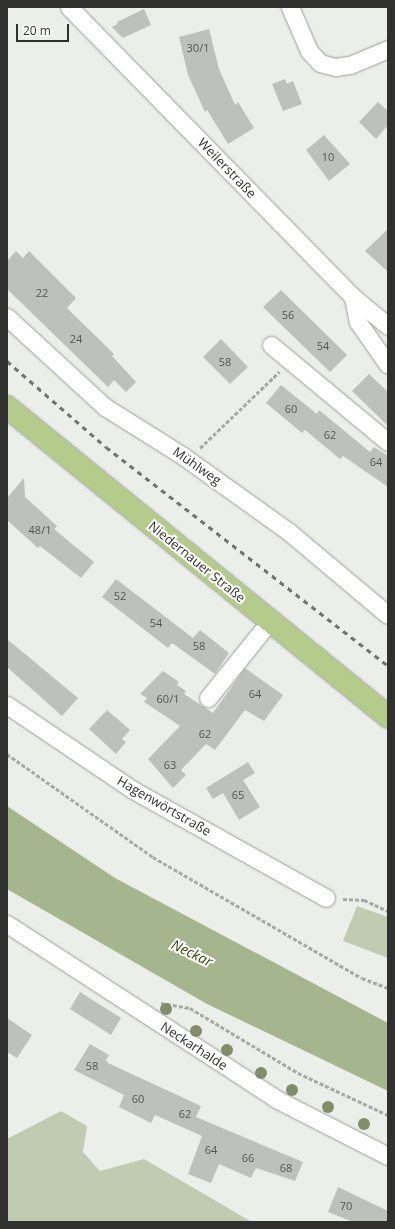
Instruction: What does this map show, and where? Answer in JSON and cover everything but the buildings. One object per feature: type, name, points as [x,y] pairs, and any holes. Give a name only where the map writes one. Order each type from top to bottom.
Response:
[{"type":"main road","name":"Niedernauer Straße","points":[[7,407],[388,717]]},
{"type":"street","name":"Weilerstraße","points":[[69,7],[352,297],[388,326]]},
{"type":"street","points":[[290,7],[309,50],[320,63],[335,67],[350,65],[388,49]]},
{"type":"street","points":[[352,297],[358,322],[388,365]]},
{"type":"street","name":"Mühlweg","points":[[7,317],[106,407],[188,459],[289,532],[388,615]]},
{"type":"street","points":[[271,345],[388,442]]},
{"type":"street","points":[[208,698],[270,621]]},
{"type":"street","name":"Hagenwörtstraße","points":[[7,705],[133,790],[326,898]]},
{"type":"street","name":"Neckarhalde","points":[[7,924],[276,1099],[388,1156]]},
{"type":"path","points":[[188,459],[290,361]]},
{"type":"path","points":[[7,754],[153,857],[362,978],[388,988]]},
{"type":"path","points":[[326,898],[364,900],[388,911]]},
{"type":"path","points":[[180,1004],[298,1073],[388,1115]]},
{"type":"shaded area","points":[[357,906],[388,917],[388,958],[343,941]]},
{"type":"shaded area","points":[[61,1111],[87,1126],[83,1152],[100,1171],[144,1159],[252,1222],[7,1222],[7,1139]]},
{"type":"water","name":"Neckar","points":[[7,806],[115,878],[388,1023],[388,1091],[207,1004],[7,889]]},
{"type":"railway","points":[[7,361],[106,447],[388,666]]}]
